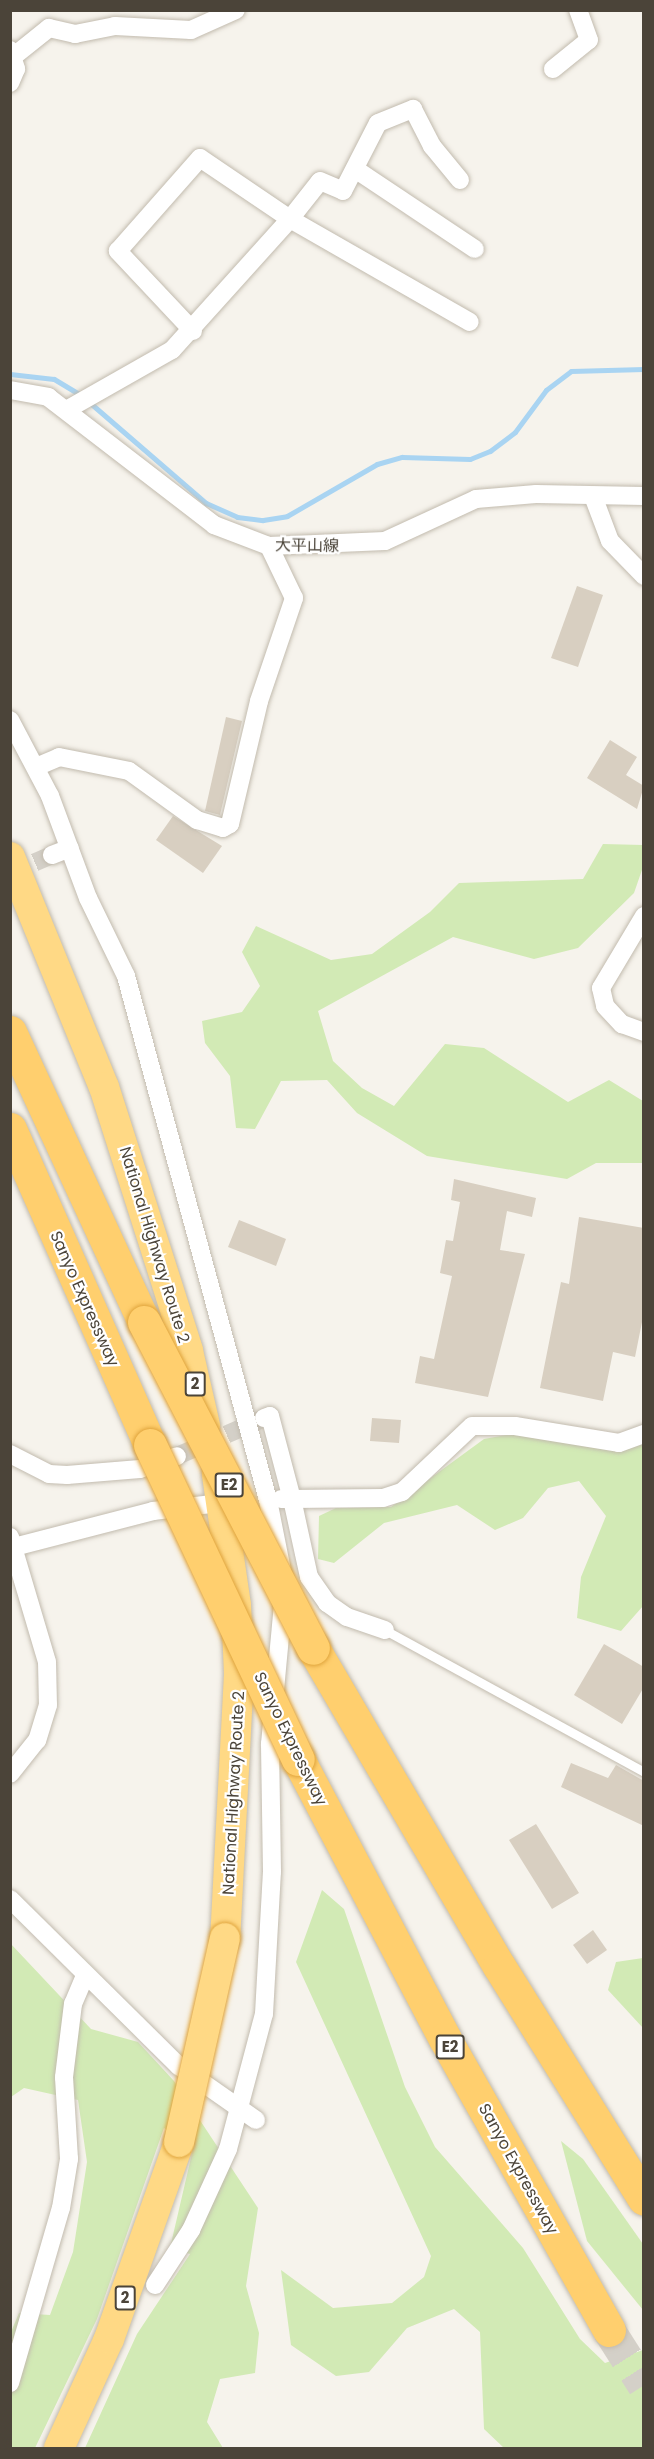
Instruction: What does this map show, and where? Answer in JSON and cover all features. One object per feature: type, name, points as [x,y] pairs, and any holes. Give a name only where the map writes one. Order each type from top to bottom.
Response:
[{"type":"highway","name":"National Highway Route 2","points":[[10,857],[108,1098],[188,1351],[223,1502],[239,1674],[225,1938],[179,2142],[109,2339],[59,2448]]},
{"type":"highway","name":"E2","points":[[10,1032],[144,1322],[313,1648],[499,1966],[644,2199]]},
{"type":"highway","name":"Sanyo Expressway","points":[[10,1130],[164,1450],[298,1760],[445,2039],[609,2330]]},
{"type":"street","points":[[10,83],[12,53],[48,28],[75,34],[115,26],[190,30],[236,10]]},
{"type":"street","points":[[553,69],[589,40],[578,10]]},
{"type":"street","points":[[73,406],[172,350],[193,331],[320,181],[343,191],[378,123],[413,109],[432,146],[460,180]]},
{"type":"street","points":[[193,331],[118,251],[200,158],[290,219],[470,322]]},
{"type":"street","points":[[355,169],[475,249]]},
{"type":"street","name":"大平山線","points":[[10,390],[48,397],[73,406],[214,525],[269,546],[385,541],[476,500],[644,496]]},
{"type":"street","points":[[593,496],[610,540],[644,576]]},
{"type":"street","points":[[36,767],[59,757],[129,771],[197,820],[223,828],[230,824],[258,701],[294,598],[269,546]]},
{"type":"street","points":[[10,720],[36,767],[126,976],[282,1554],[284,1628],[270,1744],[269,1959],[264,2014],[240,2106],[204,2203],[155,2285]]},
{"type":"street","points":[[52,855],[70,849]]},
{"type":"street","points":[[644,916],[601,988],[604,1006],[622,1023],[644,1032]]},
{"type":"street","points":[[264,1418],[270,1416],[315,1586],[346,1617],[385,1630]]},
{"type":"street","points":[[10,1774],[37,1740],[48,1705],[47,1662],[12,1542],[153,1511],[223,1502],[383,1498],[402,1491],[472,1426],[515,1426],[619,1443],[644,1434]]},
{"type":"street","points":[[10,1454],[49,1474],[67,1476],[140,1469],[164,1450]]},
{"type":"street","points":[[10,1899],[85,1976],[179,2066],[240,2106],[256,2120]]},
{"type":"street","points":[[10,2383],[61,2208],[69,2159],[64,2077],[73,2004],[85,1976]]},
{"type":"lane","points":[[385,1630],[644,1772]]},
{"type":"green space","points":[[603,844],[643,845],[643,867],[634,893],[578,948],[534,959],[453,937],[318,1011],[333,1061],[362,1088],[394,1106],[445,1044],[484,1048],[568,1102],[609,1080],[643,1101],[643,1163],[596,1163],[567,1179],[427,1156],[357,1113],[327,1080],[281,1081],[255,1129],[236,1128],[230,1076],[205,1043],[202,1021],[242,1012],[260,986],[242,952],[256,926],[331,960],[372,954],[430,912],[459,883],[583,879]]},
{"type":"green space","points":[[511,1434],[643,1441],[643,1606],[621,1631],[577,1618],[581,1577],[606,1516],[579,1481],[548,1488],[523,1518],[495,1530],[457,1505],[384,1523],[334,1563],[318,1559],[319,1516],[336,1508],[391,1507],[484,1439]]},
{"type":"green space","points":[[322,1890],[344,1909],[405,2087],[435,2147],[523,2248],[580,2339],[605,2363],[643,2350],[643,2448],[504,2448],[484,2429],[480,2332],[454,2309],[407,2328],[369,2372],[336,2376],[291,2345],[281,2270],[333,2308],[392,2303],[424,2277],[431,2256],[296,1962]]},
{"type":"green space","points":[[10,1943],[91,2029],[138,2042],[174,2081],[258,2208],[246,2286],[259,2333],[255,2373],[220,2379],[207,2422],[223,2448],[85,2448],[137,2334],[190,2254],[170,2248],[193,2149],[164,2128],[97,2319],[35,2448],[11,2448],[11,2332],[19,2313],[50,2315],[73,2252],[87,2162],[78,2100],[24,2088],[11,2097]]},
{"type":"green space","points":[[644,1958],[643,2028],[608,1990],[616,1962]]},
{"type":"green space","points":[[561,2141],[583,2159],[643,2244],[643,2310],[587,2241]]},
{"type":"building","points":[[577,586],[603,595],[578,667],[551,658]]},
{"type":"building","points":[[226,717],[242,721],[220,815],[205,811]]},
{"type":"building","points":[[610,740],[637,757],[626,775],[644,786],[637,809],[587,778]]},
{"type":"building","points":[[173,816],[222,846],[203,873],[156,840]]},
{"type":"building","points":[[454,1179],[536,1198],[532,1217],[507,1211],[500,1250],[525,1254],[488,1397],[415,1383],[420,1356],[434,1359],[452,1276],[440,1273],[446,1240],[453,1241],[460,1202],[451,1200]]},
{"type":"building","points":[[579,1217],[644,1228],[644,1312],[635,1357],[613,1352],[603,1401],[540,1388],[561,1282],[569,1284]]},
{"type":"building","points":[[239,1220],[286,1239],[276,1266],[228,1247]]},
{"type":"building","points":[[372,1418],[401,1420],[399,1443],[370,1441]]},
{"type":"building","points":[[604,1644],[644,1667],[644,1687],[622,1724],[574,1695]]},
{"type":"building","points":[[571,1763],[608,1778],[616,1765],[644,1781],[644,1826],[561,1787]]},
{"type":"building","points":[[536,1824],[579,1893],[552,1909],[509,1840]]},
{"type":"building","points":[[593,1930],[607,1950],[587,1964],[573,1945]]},
{"type":"waterway","points":[[89,402],[206,503],[237,517],[263,520],[287,516],[377,464],[402,457],[470,459],[490,451],[515,432],[546,390],[571,371],[644,369]]},
{"type":"waterway","points":[[10,374],[54,379],[82,396]]},
{"type":"tunnel","points":[[10,873],[52,855]]},
{"type":"tunnel","points":[[177,1456],[262,1419]]},
{"type":"tunnel","points":[[609,2330],[644,2385]]}]
